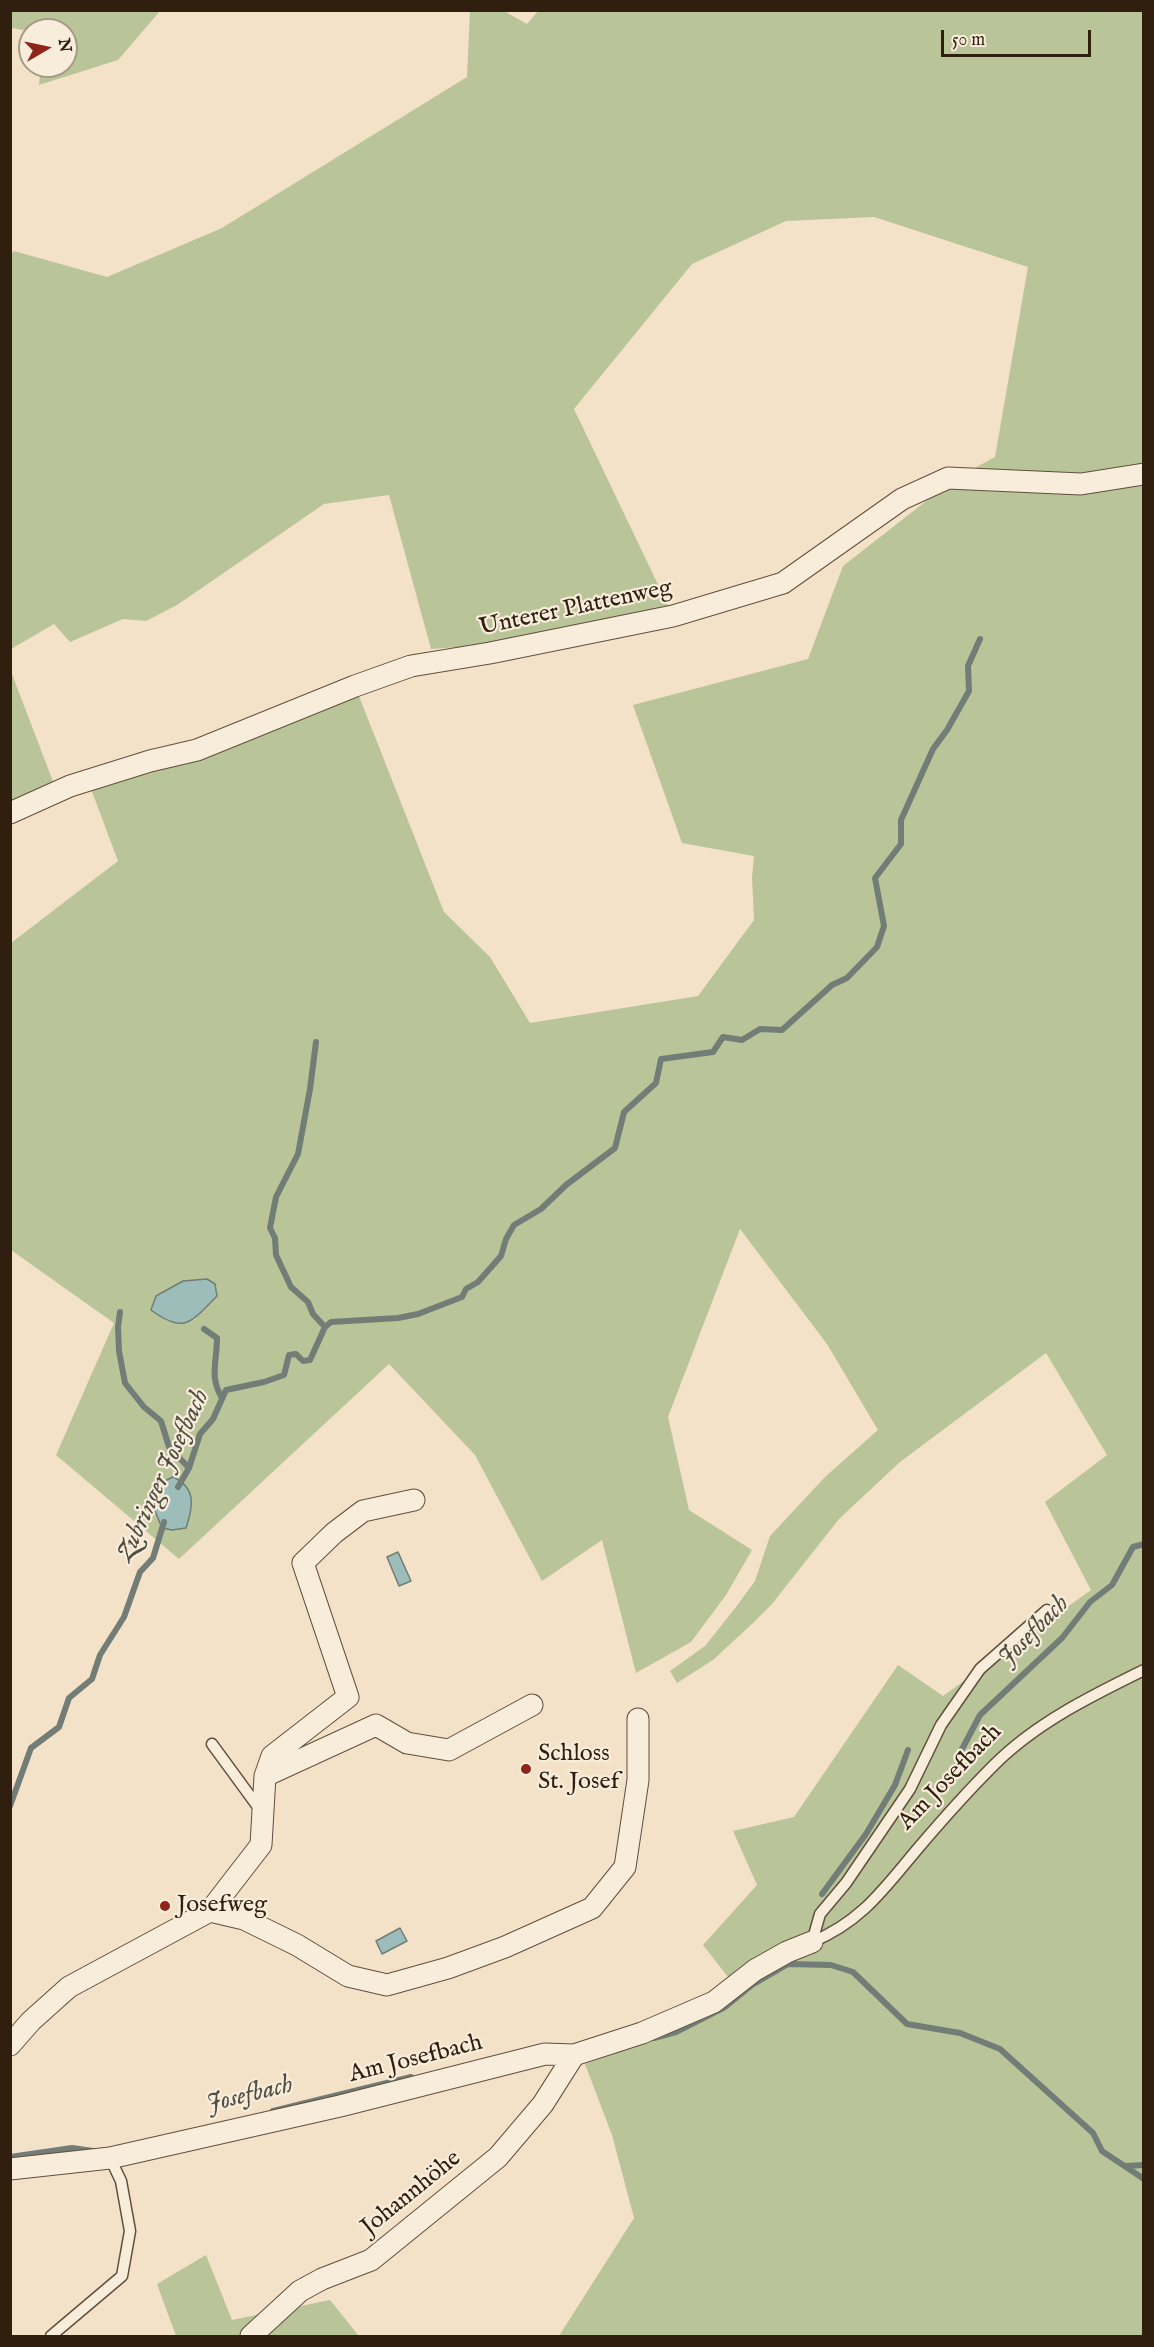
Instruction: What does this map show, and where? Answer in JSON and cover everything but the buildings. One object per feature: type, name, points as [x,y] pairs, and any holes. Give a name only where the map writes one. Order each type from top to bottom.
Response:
[{"type":"street","name":"Unterer Plattenweg","points":[[10,813],[70,786],[150,761],[197,750],[355,686],[411,666],[490,653],[673,616],[783,583],[902,499],[948,478],[1081,484],[1143,474]]},
{"type":"street","points":[[10,2045],[31,2021],[69,1987],[210,1911],[261,1845],[265,1776],[272,1756],[348,1697],[303,1563],[334,1533],[363,1511],[414,1500]]},
{"type":"street","points":[[265,1776],[376,1725],[407,1743],[449,1750],[532,1705]]},
{"type":"street","points":[[210,1911],[244,1919],[348,1976],[387,1985],[448,1968],[505,1947],[592,1908],[625,1867],[638,1780],[638,1719]]},
{"type":"street","name":"Am Josefbach","points":[[10,2169],[110,2158],[340,2106],[545,2054],[574,2055],[642,2033],[714,2002],[755,1970],[787,1952],[812,1942]]},
{"type":"street","name":"Johannhöhe","points":[[251,2337],[300,2291],[322,2279],[370,2260],[498,2157],[543,2103],[574,2055]]},
{"type":"lane","name":"Am Josefbach","points":[[812,1942],[820,1914],[846,1884],[910,1789],[941,1725],[980,1670],[1047,1610]]},
{"type":"lane","name":"Am Josefbach","points":[[812,1942],[835,1932],[878,1898],[965,1796],[996,1764],[1031,1734],[1080,1702],[1143,1670]]},
{"type":"lane","points":[[212,1744],[263,1814]]},
{"type":"lane","points":[[51,2337],[122,2276],[130,2231],[121,2181],[110,2158]]},
{"type":"green space","points":[[11,10],[160,11],[118,60],[78,73],[78,18],[18,18],[18,29],[11,28]]},
{"type":"green space","points":[[539,10],[1143,11],[1143,2336],[559,2336],[634,2218],[612,2135],[585,2064],[676,2032],[739,1991],[703,1945],[757,1885],[733,1831],[794,1817],[898,1665],[943,1696],[1091,1590],[1045,1502],[1107,1455],[1046,1353],[900,1462],[839,1519],[772,1604],[753,1623],[713,1660],[677,1683],[670,1671],[705,1646],[736,1607],[755,1581],[770,1536],[825,1477],[878,1430],[827,1344],[740,1229],[668,1417],[689,1510],[752,1550],[726,1595],[691,1642],[636,1673],[602,1540],[542,1581],[475,1455],[389,1364],[179,1559],[56,1455],[114,1323],[11,1250],[11,943],[118,861],[91,789],[11,813],[10,669],[54,784],[63,790],[355,686],[444,912],[490,957],[530,1023],[698,996],[754,920],[752,877],[754,856],[682,843],[633,705],[808,659],[843,566],[953,480],[995,457],[1028,267],[874,217],[786,221],[692,264],[574,409],[673,616],[482,645],[431,649],[389,495],[324,504],[177,605],[146,621],[123,619],[70,642],[54,624],[11,649],[11,254],[14,251],[107,277],[222,228],[467,77],[470,11],[504,11],[527,24]],"holes":[[[183,1281],[217,1296],[194,1320],[156,1296]]]},
{"type":"green space","points":[[40,78],[61,78],[39,85]]},
{"type":"green space","points":[[206,2255],[232,2320],[330,2300],[359,2336],[176,2336],[157,2284]]},
{"type":"water","points":[[207,1279],[215,1284],[217,1296],[187,1322],[172,1322],[151,1310],[156,1296],[183,1281]]},
{"type":"water","points":[[173,1477],[181,1481],[190,1492],[191,1506],[186,1528],[172,1530],[162,1528],[153,1506],[156,1485]]},
{"type":"water","points":[[398,1552],[411,1581],[399,1586],[387,1557]]},
{"type":"water","points":[[400,1928],[407,1941],[382,1954],[376,1941]]},
{"type":"waterway","name":"Zubringer Josefbach","points":[[178,1487],[189,1468],[200,1434],[213,1419],[226,1390],[284,1375],[289,1355],[296,1354],[303,1361],[310,1360],[325,1327],[331,1322],[398,1318],[418,1314],[462,1297],[466,1289],[478,1282],[501,1256],[506,1239],[514,1225],[541,1209],[566,1185],[615,1148],[624,1112],[656,1083],[661,1059],[713,1052],[723,1037],[742,1040],[760,1029],[782,1030],[832,985],[847,978],[877,947],[884,926],[875,878],[901,844],[901,820],[933,749],[947,730],[969,691],[968,666],[980,639]]},
{"type":"waterway","points":[[316,1042],[298,1154],[276,1197],[270,1228],[275,1238],[276,1255],[291,1287],[308,1302],[313,1314],[325,1327]]},
{"type":"waterway","points":[[120,1312],[119,1351],[125,1383],[144,1407],[161,1421],[169,1447],[189,1468]]},
{"type":"waterway","points":[[204,1329],[217,1338],[215,1376],[222,1398]]},
{"type":"waterway","name":"Zubringer Josefbach","points":[[10,1806],[31,1748],[59,1727],[69,1698],[92,1679],[100,1655],[124,1617],[140,1572],[153,1558],[164,1522]]},
{"type":"waterway","name":"Josefbach","points":[[960,1753],[980,1715],[1062,1638],[1090,1602],[1112,1585],[1133,1547],[1144,1544]]},
{"type":"waterway","name":"Josefbach","points":[[822,1894],[866,1834],[895,1785],[908,1750]]},
{"type":"waterway","points":[[654,2038],[676,2032],[725,2007],[752,1985],[788,1964],[831,1965],[853,1972],[907,2024],[960,2033],[1000,2049],[1093,2133],[1102,2151],[1144,2179]]},
{"type":"waterway","name":"Josefbach","points":[[273,2111],[411,2077]]},
{"type":"waterway","name":"Josefbach","points":[[10,2157],[72,2148],[93,2151]]},
{"type":"waterway","points":[[1126,2166],[1144,2165]]},
{"type":"place","name":"Schloss St. Josef","points":[[526,1769]]},
{"type":"place","name":"Josefweg","points":[[165,1906]]}]
